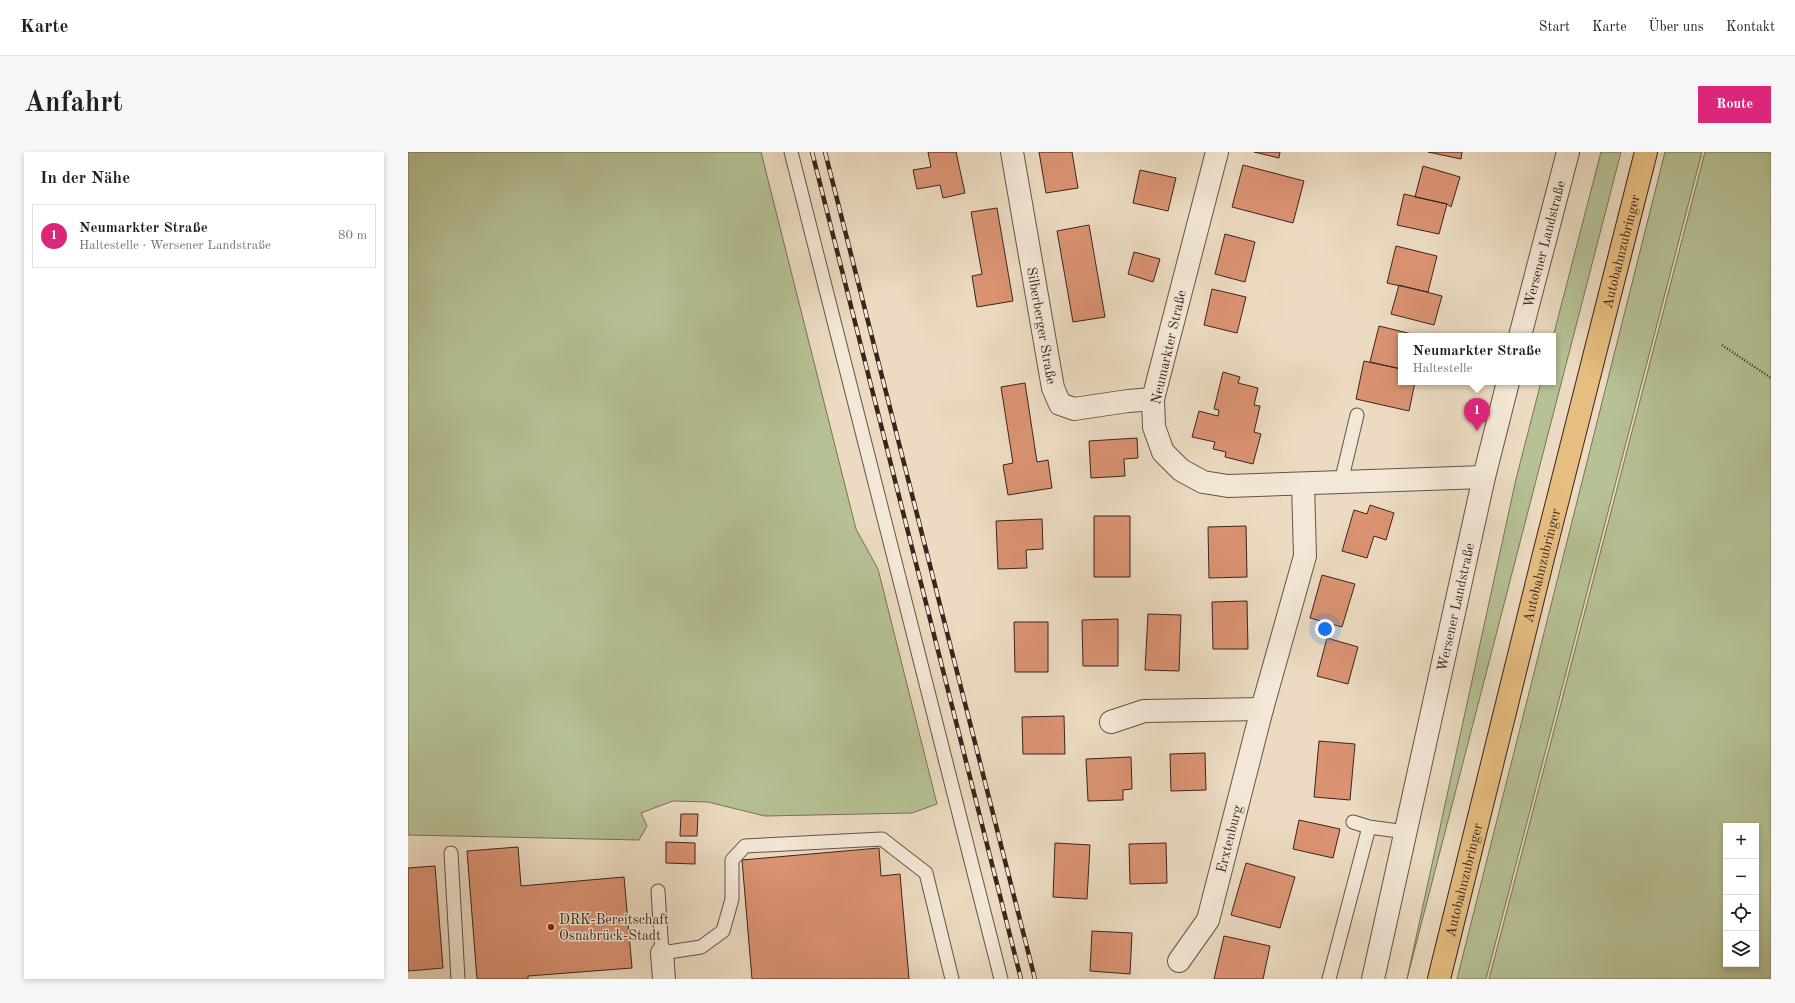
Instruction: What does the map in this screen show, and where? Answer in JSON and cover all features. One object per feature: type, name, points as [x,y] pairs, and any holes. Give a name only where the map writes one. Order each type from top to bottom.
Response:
[{"type":"highway","name":"Autobahnzubringer","points":[[1439,979],[1646,152]]},
{"type":"street","name":"Silberberger Straße","points":[[1012,152],[1053,388],[1060,404],[1074,409],[1153,399]]},
{"type":"street","name":"Neumarkter Straße","points":[[1217,152],[1153,399],[1154,428],[1163,452],[1180,470],[1203,482],[1228,486],[1484,478]]},
{"type":"street","name":"Wersener Landstraße","points":[[1521,333],[1568,152]]},
{"type":"street","name":"Wersener Landstraße","points":[[1374,979],[1484,478],[1507,385]]},
{"type":"street","name":"Erxtenburg","points":[[1179,961],[1208,920],[1262,709],[1305,556],[1303,484]]},
{"type":"street","points":[[1111,722],[1144,711],[1262,709]]},
{"type":"street","points":[[662,953],[664,979]]},
{"type":"lane","points":[[791,152],[1001,979]]},
{"type":"lane","points":[[1341,482],[1357,415]]},
{"type":"lane","points":[[1353,822],[1406,832]]},
{"type":"lane","points":[[1329,979],[1369,826]]},
{"type":"lane","points":[[658,892],[662,953],[701,947],[723,931],[732,899],[732,860],[745,846],[882,839],[926,873],[952,979]]},
{"type":"lane","points":[[451,853],[458,979]]},
{"type":"path","points":[[1722,345],[1771,378]]},
{"type":"green space","points":[[408,152],[761,152],[856,529],[878,569],[937,804],[912,813],[765,816],[708,802],[673,801],[641,813],[647,826],[639,840],[408,835]]},
{"type":"green space","points":[[1601,152],[1621,152],[1407,979],[1516,479],[1540,385],[1556,385],[1556,333],[1554,333]]},
{"type":"green space","points":[[1665,152],[1702,152],[1486,979],[1457,979]]},
{"type":"green space","points":[[1705,152],[1771,152],[1771,979],[1489,979]]},
{"type":"building","points":[[928,152],[956,152],[965,193],[943,198],[940,185],[917,189],[913,170],[931,167]]},
{"type":"building","points":[[1039,152],[1072,152],[1078,188],[1046,193]]},
{"type":"building","points":[[1254,152],[1280,152],[1279,158]]},
{"type":"building","points":[[1428,152],[1462,152],[1461,159]]},
{"type":"building","points":[[1243,165],[1304,181],[1293,223],[1232,207]]},
{"type":"building","points":[[1423,166],[1460,177],[1451,207],[1447,204],[1415,197]]},
{"type":"building","points":[[1140,170],[1176,178],[1168,211],[1133,203]]},
{"type":"building","points":[[1404,194],[1447,204],[1439,234],[1397,225]]},
{"type":"building","points":[[997,208],[1013,301],[977,307],[972,276],[982,274],[971,212]]},
{"type":"building","points":[[1089,225],[1105,317],[1073,322],[1057,231]]},
{"type":"building","points":[[1225,234],[1255,242],[1245,282],[1215,274]]},
{"type":"building","points":[[1396,246],[1437,256],[1428,292],[1387,283]]},
{"type":"building","points":[[1134,252],[1160,259],[1153,282],[1128,274]]},
{"type":"building","points":[[1399,285],[1442,296],[1434,325],[1391,314]]},
{"type":"building","points":[[1212,289],[1246,297],[1237,333],[1204,325]]},
{"type":"building","points":[[1379,326],[1408,333],[1398,333],[1398,368],[1370,362]]},
{"type":"building","points":[[1364,361],[1398,368],[1398,385],[1414,385],[1409,411],[1356,399]]},
{"type":"building","points":[[1223,372],[1240,377],[1238,383],[1258,388],[1254,405],[1260,406],[1254,432],[1261,434],[1253,464],[1225,457],[1226,452],[1213,449],[1215,442],[1192,437],[1199,411],[1218,416],[1219,410],[1214,409]]},
{"type":"building","points":[[1025,383],[1037,462],[1048,460],[1052,488],[1008,495],[1003,465],[1013,463],[1001,387]]},
{"type":"building","points":[[1137,438],[1138,458],[1124,459],[1125,476],[1091,478],[1089,441]]},
{"type":"building","points":[[1370,505],[1394,513],[1386,540],[1374,536],[1367,558],[1342,551],[1354,510],[1367,514]]},
{"type":"building","points":[[1094,516],[1130,516],[1130,577],[1094,577]]},
{"type":"building","points":[[1042,519],[1043,549],[1026,550],[1027,568],[998,569],[996,521]]},
{"type":"building","points":[[1246,526],[1247,577],[1209,578],[1208,527]]},
{"type":"building","points":[[1322,575],[1355,584],[1342,627],[1310,618]]},
{"type":"building","points":[[1247,601],[1248,649],[1213,649],[1212,602]]},
{"type":"building","points":[[1148,614],[1181,615],[1179,671],[1145,670]]},
{"type":"building","points":[[1118,619],[1118,666],[1083,666],[1082,620]]},
{"type":"building","points":[[1014,622],[1048,622],[1048,672],[1015,672]]},
{"type":"building","points":[[1327,638],[1358,647],[1348,684],[1317,676]]},
{"type":"building","points":[[1064,716],[1065,754],[1023,754],[1022,717]]},
{"type":"building","points":[[1319,741],[1355,744],[1350,800],[1314,797]]},
{"type":"building","points":[[1205,753],[1206,790],[1171,791],[1170,754]]},
{"type":"building","points":[[1131,757],[1132,789],[1123,790],[1123,800],[1088,801],[1086,759]]},
{"type":"building","points":[[681,814],[698,814],[697,836],[680,836]]},
{"type":"building","points":[[1299,820],[1340,829],[1333,858],[1293,849]]},
{"type":"building","points":[[666,842],[695,843],[695,864],[666,863]]},
{"type":"building","points":[[1055,843],[1090,845],[1087,899],[1053,897]]},
{"type":"building","points":[[1166,843],[1167,883],[1130,884],[1129,844]]},
{"type":"building","name":"DRK-Bereitschaft Osnabrück-Stadt","points":[[518,847],[521,886],[624,877],[632,968],[528,976],[528,979],[477,979],[467,851]]},
{"type":"building","points":[[879,848],[881,876],[900,874],[909,979],[752,979],[742,860]]},
{"type":"building","points":[[1246,863],[1295,877],[1280,928],[1231,915]]},
{"type":"building","points":[[435,866],[443,968],[408,971],[408,868]]},
{"type":"building","points":[[1092,931],[1132,933],[1130,974],[1090,971]]},
{"type":"building","points":[[1224,936],[1270,946],[1263,979],[1214,979]]},
{"type":"railway","points":[[812,152],[1021,979]]},
{"type":"railway","points":[[825,152],[1035,979]]},
{"type":"place","name":"Neumarkter Straße","points":[[1477,431]]},
{"type":"place","name":"DRK-Bereitschaft Osnabrück-Stadt","points":[[551,927]]}]
